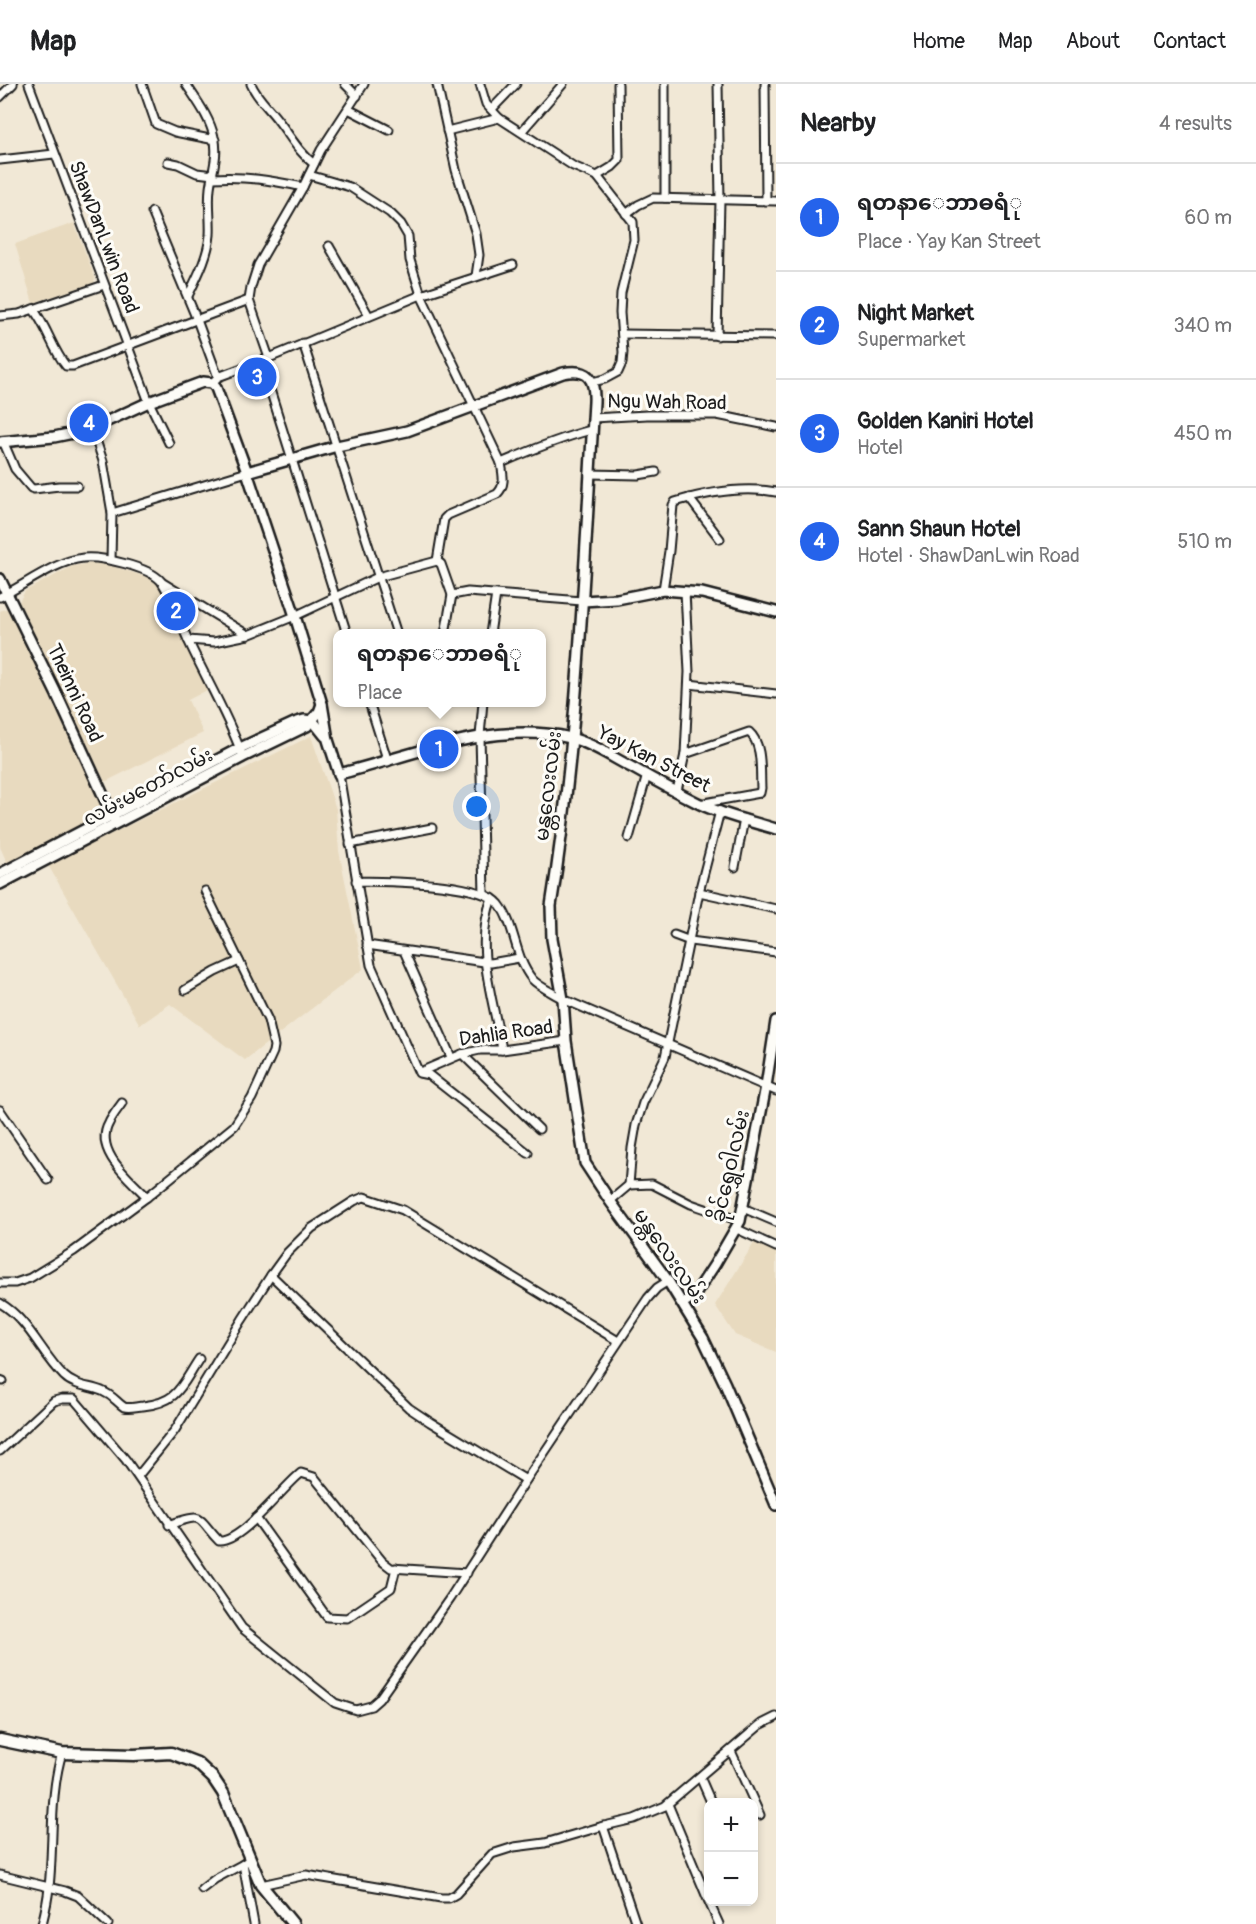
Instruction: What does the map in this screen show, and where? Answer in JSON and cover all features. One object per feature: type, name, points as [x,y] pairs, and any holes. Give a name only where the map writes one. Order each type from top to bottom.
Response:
[{"type":"main road","points":[[247,472],[337,447],[407,431],[542,380],[574,371],[583,372],[592,382]]},
{"type":"main road","points":[[2,441],[70,435],[92,428],[149,402],[203,382],[215,380],[295,616],[322,704],[328,740],[339,774]]},
{"type":"main road","name":"မန္တလေးလမ်း","points":[[592,382],[593,418],[573,739],[551,906],[552,939],[563,999],[566,1041],[580,1145],[585,1163],[683,1303],[703,1338],[725,1383],[776,1506]]},
{"type":"main road","name":"Theinni Road","points":[[0,579],[4,595],[57,695],[114,819]]},
{"type":"main road","points":[[582,601],[617,599],[663,590],[685,591],[702,593],[776,612]]},
{"type":"main road","points":[[322,704],[313,721],[328,740]]},
{"type":"main road","name":"လမ်းမတော်လမ်း","points":[[0,884],[34,861],[242,753],[294,723],[304,720],[313,721]]},
{"type":"main road","name":"Yay Kan Street","points":[[339,774],[480,736],[527,734],[573,739],[603,750],[699,804],[776,829]]},
{"type":"main road","name":"လမ်းမတော်လမ်း","points":[[0,874],[34,861]]},
{"type":"main road","name":"ခိုင်ရွှေဝါလမ်း","points":[[683,1303],[694,1296],[739,1225],[776,1021]]},
{"type":"main road","points":[[0,1740],[63,1753],[134,1755],[171,1753],[197,1763],[213,1778],[223,1793],[246,1862],[261,1885],[293,1924]]},
{"type":"street","points":[[0,97],[14,84]]},
{"type":"street","name":"ShawDanLwin Road","points":[[28,84],[149,402],[169,443]]},
{"type":"street","points":[[142,84],[156,124],[175,132],[215,140]]},
{"type":"street","points":[[186,84],[200,104],[211,128],[216,152],[210,191],[210,236],[201,268],[188,296]]},
{"type":"street","points":[[251,84],[258,97],[306,158],[314,164]]},
{"type":"street","points":[[345,84],[357,96]]},
{"type":"street","points":[[269,358],[249,300],[258,265],[303,187],[321,150],[364,84]]},
{"type":"street","points":[[437,84],[447,131],[476,234],[479,255],[476,276]]},
{"type":"street","points":[[480,84],[486,104],[499,118],[573,166],[597,176],[633,222],[634,240],[621,293],[622,363],[618,372],[605,379],[592,382]]},
{"type":"street","points":[[492,110],[516,84]]},
{"type":"street","points":[[522,131],[563,84]]},
{"type":"street","points":[[597,176],[620,159],[618,84]]},
{"type":"street","points":[[665,84],[665,198]]},
{"type":"street","points":[[717,336],[720,200],[718,84]]},
{"type":"street","points":[[765,84],[766,201]]},
{"type":"street","points":[[348,109],[389,130]]},
{"type":"street","points":[[447,131],[499,118]]},
{"type":"street","points":[[0,160],[54,154]]},
{"type":"street","points":[[168,162],[212,176],[264,178],[303,187]]},
{"type":"street","points":[[309,175],[350,187],[390,213],[408,236],[410,260],[421,295],[501,463],[504,483],[497,494],[448,515],[444,519],[437,561]]},
{"type":"street","points":[[626,214],[653,198],[776,201]]},
{"type":"street","points":[[152,212],[198,320],[215,380],[421,295],[513,265]]},
{"type":"street","points":[[329,246],[369,316]]},
{"type":"street","points":[[0,316],[19,314],[105,285]]},
{"type":"street","points":[[33,309],[47,331],[60,359],[66,366],[73,366],[249,300]]},
{"type":"street","points":[[622,334],[776,336]]},
{"type":"street","points":[[303,343],[396,629]]},
{"type":"street","points":[[261,362],[346,629]]},
{"type":"street","name":"Ngu Wah Road","points":[[593,418],[647,415],[717,416],[776,427]]},
{"type":"street","points":[[92,428],[103,461],[112,513],[111,560]]},
{"type":"street","points":[[501,463],[569,435],[591,430]]},
{"type":"street","points":[[2,441],[15,469],[31,488],[77,486]]},
{"type":"street","points":[[112,513],[247,472]]},
{"type":"street","points":[[589,474],[638,475],[656,472]]},
{"type":"street","points":[[663,590],[675,502],[729,490],[776,492]]},
{"type":"street","points":[[689,498],[720,539]]},
{"type":"street","points":[[4,595],[67,562],[95,557],[153,574],[160,581],[248,635]]},
{"type":"street","points":[[188,640],[214,642],[248,635],[378,577],[437,561]]},
{"type":"street","points":[[437,561],[441,564],[452,595],[446,629]]},
{"type":"street","points":[[160,581],[242,753]]},
{"type":"street","points":[[677,791],[685,754],[689,684],[685,591]]},
{"type":"street","points":[[452,595],[468,592],[582,601]]},
{"type":"street","points":[[491,629],[496,594]]},
{"type":"street","points":[[689,684],[776,694]]},
{"type":"street","points":[[371,707],[388,762]]},
{"type":"street","points":[[483,707],[480,736],[484,894]]},
{"type":"street","points":[[685,754],[749,732],[759,752],[761,788],[759,793],[699,804]]},
{"type":"street","points":[[339,774],[371,965],[419,1072],[429,1075],[528,1153]]},
{"type":"street","points":[[629,838],[647,775]]},
{"type":"street","points":[[629,1185],[636,1125],[643,1103],[665,1057],[699,892],[720,811]]},
{"type":"street","points":[[735,867],[744,819]]},
{"type":"street","points":[[350,844],[432,828]]},
{"type":"street","points":[[356,881],[431,884],[484,894],[499,903],[508,921],[519,958],[533,980],[563,999],[776,1091]]},
{"type":"street","points":[[0,1283],[30,1278],[74,1251],[147,1197],[234,1126],[252,1098],[273,1052],[268,1020],[205,891]]},
{"type":"street","points":[[699,892],[776,909]]},
{"type":"street","points":[[492,898],[486,913],[484,928],[485,962],[502,1050]]},
{"type":"street","points":[[674,935],[690,941],[776,952]]},
{"type":"street","points":[[367,945],[491,963],[519,958]]},
{"type":"street","points":[[404,951],[451,1057]]},
{"type":"street","points":[[185,990],[239,960]]},
{"type":"street","name":"Dahlia Road","points":[[419,1072],[451,1057],[480,1050],[502,1050],[566,1041]]},
{"type":"street","points":[[462,1054],[539,1129]]},
{"type":"street","points":[[122,1103],[107,1124],[106,1146],[113,1161],[147,1197]]},
{"type":"street","points":[[0,1110],[48,1180]]},
{"type":"street","points":[[610,1201],[629,1185],[652,1185],[739,1225],[776,1247]]},
{"type":"street","points":[[138,1476],[175,1430],[287,1253],[312,1228],[354,1200],[364,1197],[403,1210],[618,1341]]},
{"type":"street","points":[[743,1208],[776,1222]]},
{"type":"street","points":[[271,1275],[409,1408],[526,1480]]},
{"type":"street","points":[[0,1451],[54,1401],[74,1399],[138,1476],[242,1628],[335,1704],[356,1710],[372,1706],[467,1573],[618,1341],[648,1298],[668,1281]]},
{"type":"street","points":[[0,1303],[23,1323],[63,1376],[78,1385],[112,1395],[129,1408],[153,1405],[174,1396],[200,1359]]},
{"type":"street","points":[[169,1524],[191,1516],[207,1525],[219,1541],[227,1542],[256,1518],[289,1482],[301,1473],[314,1477],[382,1561],[391,1568],[467,1573]]},
{"type":"street","points":[[256,1518],[327,1617],[346,1618],[391,1588],[396,1568]]},
{"type":"street","points":[[261,1885],[306,1875],[379,1889],[449,1898],[456,1894],[492,1854],[514,1847],[545,1843],[634,1819],[668,1804],[760,1725],[776,1717]]},
{"type":"street","points":[[731,1750],[760,1815]]},
{"type":"street","points":[[42,1924],[49,1888],[58,1767],[63,1753]]},
{"type":"street","points":[[700,1777],[709,1798]]},
{"type":"street","points":[[668,1804],[704,1889]]},
{"type":"street","points":[[603,1826],[636,1924]]},
{"type":"street","points":[[202,1889],[246,1862],[254,1924]]},
{"type":"street","points":[[0,1875],[37,1883],[78,1896],[108,1924]]},
{"type":"street","points":[[711,1906],[719,1924]]},
{"type":"shaded area","points":[[74,223],[95,278],[94,283],[33,303],[15,244]]},
{"type":"shaded area","points":[[92,563],[112,566],[150,578],[160,587],[209,689],[188,700],[203,733],[105,782],[19,602],[25,591],[73,566]]},
{"type":"shaded area","points":[[8,608],[106,814],[9,867],[0,847],[0,611]]},
{"type":"shaded area","points":[[311,736],[336,809],[339,851],[363,969],[245,1060],[170,1004],[140,1025],[48,865]]},
{"type":"shaded area","points":[[756,1240],[776,1250],[776,1352],[735,1335],[715,1305]]},
{"type":"place","name":"Golden Kaniri Hotel","points":[[257,377]]},
{"type":"place","name":"Sann Shaun Hotel","points":[[89,423]]},
{"type":"place","name":"Night Market","points":[[176,611]]},
{"type":"place","name":"ရတနာေဘာဓရံု","points":[[439,749]]}]
